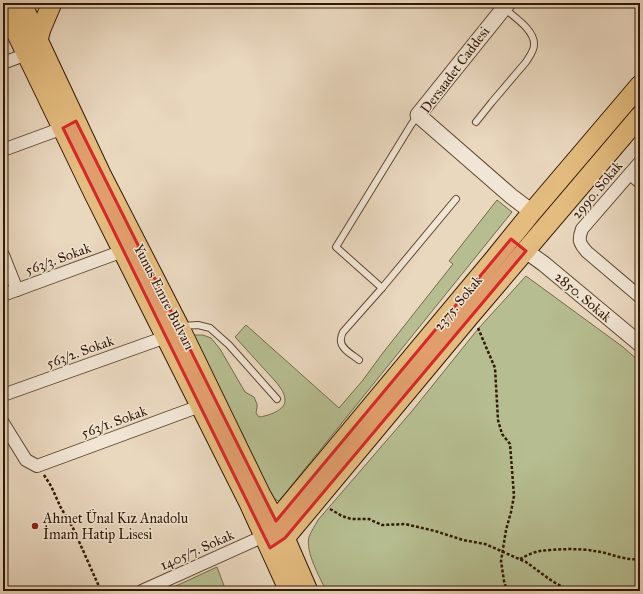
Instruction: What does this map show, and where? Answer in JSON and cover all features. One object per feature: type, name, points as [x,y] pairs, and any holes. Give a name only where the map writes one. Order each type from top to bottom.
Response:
[{"type":"main road","points":[[32,47],[52,3]]},
{"type":"main road","name":"Yunus Emre Bulvarı","points":[[9,5],[32,47],[95,177],[173,331],[276,521],[273,540],[289,591]]},
{"type":"main road","name":"2375. Sokak","points":[[276,521],[532,212],[640,85]]},
{"type":"main road","name":"2375. Sokak","points":[[273,540],[317,500],[469,317],[640,116]]},
{"type":"main road","name":"Yunus Emre Bulvarı","points":[[95,177],[123,252],[173,331],[200,406],[249,503],[308,591]]},
{"type":"main road","points":[[511,239],[526,251]]},
{"type":"street","name":"Dersaadet Caddesi","points":[[506,6],[418,115],[511,196],[532,212]]},
{"type":"street","points":[[3,63],[32,47]]},
{"type":"street","points":[[3,150],[69,124]]},
{"type":"street","name":"2990. Sokak","points":[[640,162],[582,229],[579,237],[581,245],[587,252],[640,297]]},
{"type":"street","points":[[630,174],[640,182]]},
{"type":"street","name":"2850. Sokak","points":[[526,251],[640,344]]},
{"type":"street","name":"563/3. Sokak","points":[[3,295],[123,252]]},
{"type":"street","points":[[3,255],[17,290]]},
{"type":"street","name":"563/2. Sokak","points":[[3,395],[173,331]]},
{"type":"street","name":"563/1. Sokak","points":[[37,466],[200,406]]},
{"type":"street","points":[[3,423],[26,460],[37,466]]},
{"type":"street","name":"1405/7. Sokak","points":[[142,591],[273,540]]},
{"type":"lane","points":[[476,122],[526,62],[530,56],[534,44],[528,29],[506,6]]},
{"type":"lane","points":[[382,288],[336,247],[418,115]]},
{"type":"lane","points":[[359,360],[345,350],[340,340],[343,332],[382,288],[456,199]]},
{"type":"lane","points":[[173,331],[198,325],[210,328],[229,345],[277,399]]},
{"type":"path","points":[[469,317],[475,323],[495,368],[498,420],[502,434],[510,444],[514,496],[501,561],[507,591]]},
{"type":"path","points":[[37,466],[51,486],[73,528],[101,591]]},
{"type":"path","points":[[317,500],[342,516],[369,519],[382,525],[405,524],[435,531],[463,540],[485,544],[526,562],[552,581],[570,591]]},
{"type":"path","points":[[520,559],[538,552],[566,549],[595,551],[640,560]]},
{"type":"highlighted area","points":[[76,121],[276,521],[511,239],[526,251],[285,538],[270,548],[63,128]]},
{"type":"green space","points":[[497,200],[512,212],[279,501],[271,497],[192,335],[203,335],[211,338],[220,349],[245,392],[254,397],[257,404],[256,413],[259,417],[280,410],[285,404],[285,397],[276,382],[235,337],[246,325],[339,408],[363,380],[453,264],[449,261]]},
{"type":"green space","points":[[526,276],[623,347],[640,362],[640,591],[326,591],[311,557],[308,543],[309,537],[318,520],[412,411],[478,329]]},
{"type":"green space","points":[[217,567],[226,591],[165,591]]},
{"type":"place","name":"Ahmet Ünal Kız Anadolu İmam Hatip Lisesi","points":[[35,526]]}]
